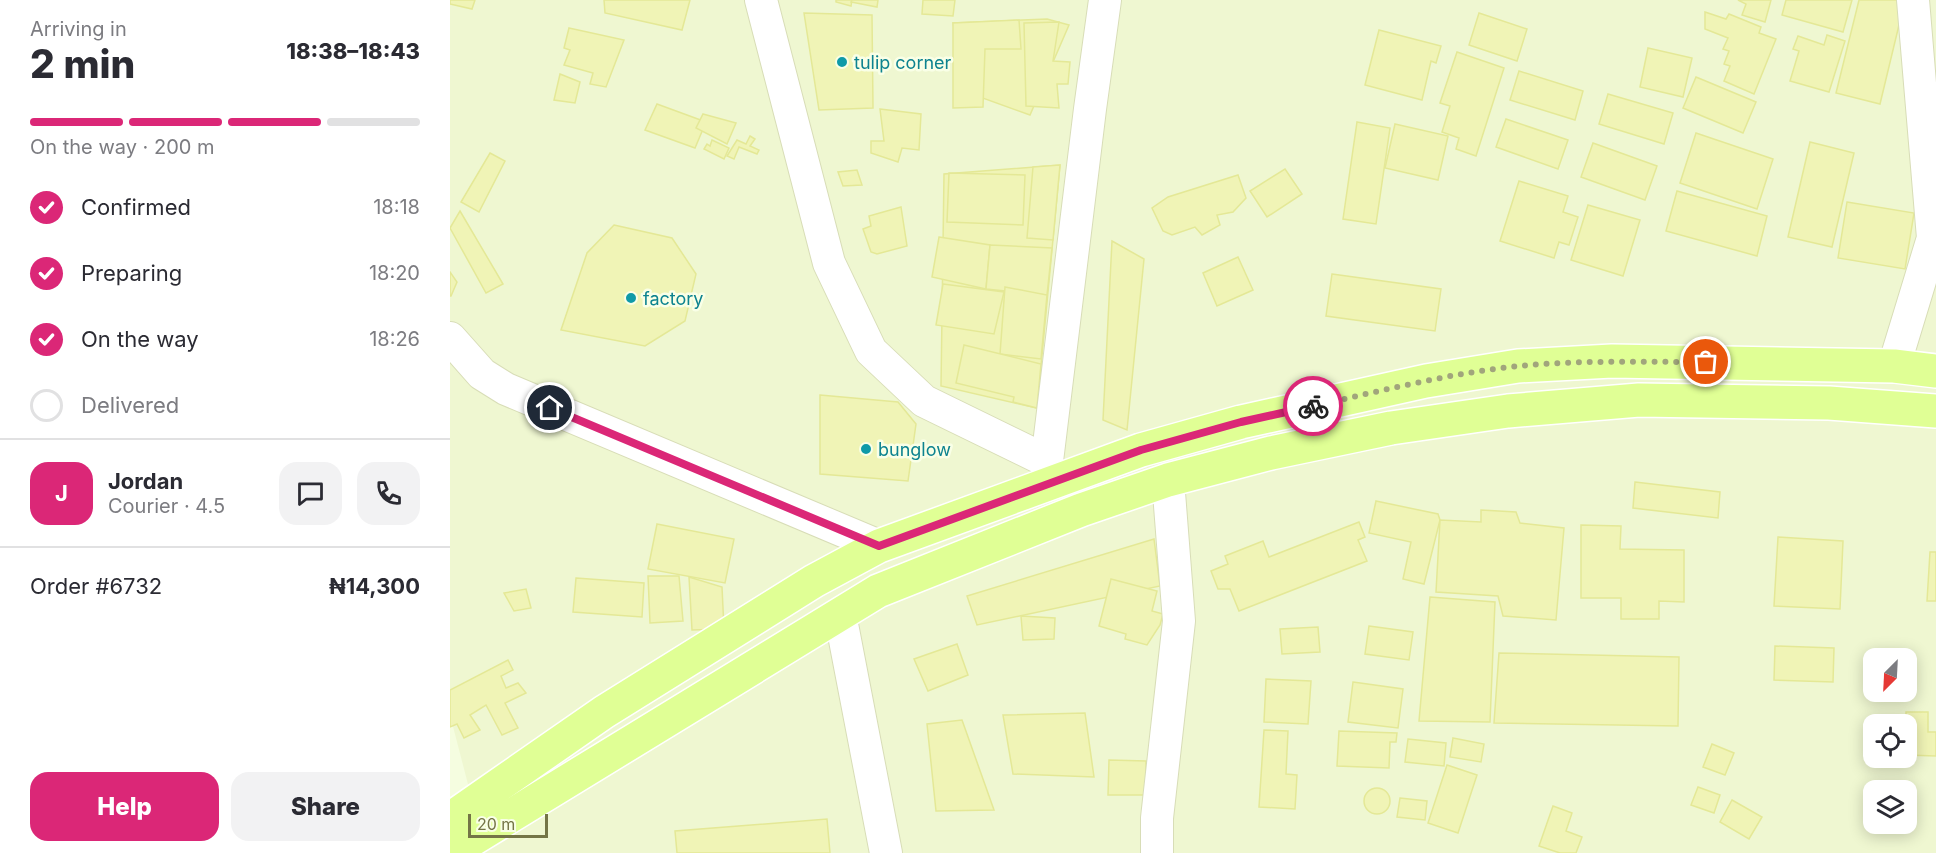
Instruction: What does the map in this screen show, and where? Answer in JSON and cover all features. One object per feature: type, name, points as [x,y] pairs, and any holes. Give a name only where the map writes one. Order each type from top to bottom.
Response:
[{"type":"main road","points":[[459,842],[604,712],[814,581],[879,546],[1049,472],[1141,450],[1241,422],[1426,381],[1518,366],[1612,361],[1894,366],[1936,370]]},
{"type":"main road","points":[[459,842],[878,591],[1081,510],[1168,480],[1271,453],[1391,428],[1508,411],[1639,400],[1829,403],[1936,411]]},
{"type":"street","points":[[761,0],[829,263],[871,351],[924,401],[1049,472],[1088,121],[1105,0]]},
{"type":"street","points":[[1894,366],[1933,238],[1913,0]]},
{"type":"street","points":[[450,338],[482,374],[506,389],[879,546]]},
{"type":"street","points":[[1157,853],[1157,818],[1179,621],[1168,480]]},
{"type":"street","points":[[840,614],[886,853]]},
{"type":"shaded area","points":[[450,0],[1936,0],[1936,853],[450,853],[476,815],[450,715]]},
{"type":"building","points":[[450,0],[475,0],[472,9],[450,4]]},
{"type":"building","points":[[604,0],[690,0],[682,30],[605,13]]},
{"type":"building","points":[[836,0],[852,0],[851,6],[836,2]]},
{"type":"building","points":[[852,0],[878,0],[877,7],[851,2]]},
{"type":"building","points":[[923,0],[955,0],[953,16],[922,14]]},
{"type":"building","points":[[1738,0],[1771,0],[1765,22],[1742,15],[1746,4]]},
{"type":"building","points":[[1786,0],[1852,0],[1843,32],[1782,15]]},
{"type":"building","points":[[1859,0],[1905,0],[1880,104],[1836,93]]},
{"type":"building","points":[[1705,12],[1726,19],[1729,14],[1761,27],[1759,33],[1776,39],[1754,94],[1724,81],[1730,66],[1724,64],[1729,51],[1723,49],[1728,38],[1705,29]]},
{"type":"building","name":"tulip corner","points":[[804,13],[872,15],[873,108],[819,110]]},
{"type":"building","points":[[1479,13],[1527,29],[1517,61],[1469,45]]},
{"type":"building","points":[[1047,19],[1069,25],[1030,115],[966,92],[953,23]]},
{"type":"building","points":[[1019,20],[1021,49],[985,49],[983,107],[953,108],[953,23]]},
{"type":"building","points":[[1059,22],[1053,61],[1070,62],[1068,84],[1057,84],[1059,108],[1026,106],[1024,23]]},
{"type":"building","points":[[569,28],[624,40],[606,87],[590,84],[593,73],[564,65],[570,50],[564,48]]},
{"type":"building","points":[[1379,30],[1441,46],[1436,63],[1431,61],[1422,100],[1365,85]]},
{"type":"building","points":[[1827,35],[1845,41],[1829,92],[1790,81],[1799,51],[1793,49],[1798,36],[1824,45]]},
{"type":"building","points":[[1648,48],[1692,58],[1683,97],[1640,87]]},
{"type":"building","points":[[1457,52],[1504,68],[1476,156],[1456,149],[1459,138],[1442,132],[1450,106],[1440,103]]},
{"type":"building","points":[[1519,71],[1583,91],[1575,120],[1510,100]]},
{"type":"building","points":[[560,74],[580,82],[575,103],[554,100]]},
{"type":"building","points":[[1696,77],[1756,102],[1743,133],[1683,108]]},
{"type":"building","points":[[1608,94],[1673,113],[1664,144],[1599,124]]},
{"type":"building","points":[[657,104],[706,122],[695,148],[645,130]]},
{"type":"building","points":[[880,109],[921,114],[919,150],[902,148],[898,162],[871,153],[871,141],[884,141]]},
{"type":"building","points":[[703,114],[736,123],[727,144],[696,128]]},
{"type":"building","points":[[1506,119],[1568,140],[1558,169],[1496,147]]},
{"type":"building","points":[[1357,122],[1390,128],[1376,224],[1343,219]]},
{"type":"building","points":[[1395,124],[1448,136],[1438,180],[1385,168]]},
{"type":"building","points":[[1696,133],[1773,159],[1757,209],[1680,183]]},
{"type":"building","points":[[750,136],[755,139],[750,146],[759,150],[757,154],[739,147],[734,159],[727,156],[737,140],[746,144]]},
{"type":"building","points":[[712,140],[729,148],[724,159],[704,149],[707,144],[710,146]]},
{"type":"building","points":[[1810,142],[1854,153],[1832,247],[1788,237]]},
{"type":"building","points":[[1593,143],[1657,166],[1645,200],[1581,177]]},
{"type":"building","points":[[490,153],[505,161],[479,212],[461,202]]},
{"type":"building","points":[[1060,165],[1037,408],[941,386],[944,174]]},
{"type":"building","points":[[1060,165],[1053,240],[1027,238],[1033,167]]},
{"type":"building","points":[[1285,169],[1302,194],[1267,217],[1250,191]]},
{"type":"building","points":[[857,170],[862,185],[843,186],[838,172]]},
{"type":"building","points":[[949,173],[1025,175],[1023,225],[947,222]]},
{"type":"building","points":[[1238,175],[1246,198],[1233,212],[1217,215],[1220,225],[1202,235],[1195,227],[1172,235],[1163,231],[1152,208],[1168,197]]},
{"type":"building","points":[[1519,181],[1568,196],[1563,212],[1578,217],[1569,245],[1559,242],[1554,258],[1500,241]]},
{"type":"building","points":[[1677,191],[1767,216],[1757,256],[1666,231]]},
{"type":"building","points":[[1847,202],[1914,213],[1905,269],[1838,258]]},
{"type":"building","points":[[1588,205],[1640,220],[1623,276],[1571,260]]},
{"type":"building","points":[[901,207],[907,246],[877,254],[871,252],[863,229],[871,226],[869,216]]},
{"type":"building","points":[[460,211],[503,284],[486,293],[450,228]]},
{"type":"building","name":"factory","points":[[614,225],[672,238],[696,274],[685,321],[645,346],[561,330],[587,253]]},
{"type":"building","points":[[939,237],[990,245],[986,289],[932,277]]},
{"type":"building","points":[[1112,241],[1144,259],[1127,430],[1103,420]]},
{"type":"building","points":[[990,245],[1052,248],[1047,295],[986,289]]},
{"type":"building","points":[[1238,257],[1253,290],[1217,306],[1203,273]]},
{"type":"building","points":[[450,272],[457,282],[451,296],[450,296]]},
{"type":"building","points":[[1332,274],[1441,289],[1435,331],[1326,316]]},
{"type":"building","points":[[943,284],[1004,292],[994,334],[936,325]]},
{"type":"building","points":[[1005,287],[1047,295],[1041,359],[1000,354]]},
{"type":"building","points":[[964,345],[1041,364],[1037,408],[1013,402],[1014,397],[956,383]]},
{"type":"building","name":"bunglow","points":[[820,395],[898,402],[916,424],[908,481],[820,474]]},
{"type":"building","points":[[1635,482],[1720,492],[1718,518],[1633,508]]},
{"type":"building","points":[[1376,501],[1438,514],[1440,520],[1424,584],[1403,579],[1411,542],[1369,533]]},
{"type":"building","points":[[1481,510],[1516,512],[1520,523],[1564,528],[1556,620],[1503,616],[1498,596],[1436,592],[1440,520],[1481,522]]},
{"type":"building","points":[[1359,522],[1365,537],[1358,540],[1367,561],[1239,611],[1230,589],[1218,589],[1211,571],[1228,564],[1225,556],[1263,541],[1269,557]]},
{"type":"building","points":[[657,524],[734,539],[725,583],[648,569]]},
{"type":"building","points":[[1581,525],[1621,526],[1620,549],[1684,550],[1684,602],[1659,601],[1659,619],[1621,619],[1621,598],[1581,598]]},
{"type":"building","points":[[1778,537],[1843,541],[1840,609],[1774,606]]},
{"type":"building","points":[[1154,539],[1160,586],[977,625],[967,596]]},
{"type":"building","points":[[1930,552],[1936,552],[1936,601],[1927,601]]},
{"type":"building","points":[[648,576],[679,576],[683,621],[650,623]]},
{"type":"building","points":[[689,577],[722,587],[724,629],[692,630]]},
{"type":"building","points":[[576,578],[644,583],[642,617],[573,612]]},
{"type":"building","points":[[1111,579],[1157,591],[1152,611],[1163,614],[1160,625],[1147,645],[1125,639],[1126,634],[1099,626]]},
{"type":"building","points":[[526,589],[531,608],[514,611],[504,593]]},
{"type":"building","points":[[1430,597],[1495,602],[1490,722],[1419,721]]},
{"type":"building","points":[[1021,616],[1055,618],[1054,639],[1023,640]]},
{"type":"building","points":[[1369,626],[1413,632],[1409,660],[1365,654]]},
{"type":"building","points":[[1318,627],[1320,652],[1282,654],[1280,629]]},
{"type":"building","points":[[957,644],[968,675],[928,691],[914,659]]},
{"type":"building","points":[[1775,646],[1834,648],[1833,682],[1774,680]]},
{"type":"building","points":[[1499,653],[1679,657],[1678,726],[1494,723]]},
{"type":"building","points":[[508,660],[513,670],[501,676],[506,688],[518,683],[526,693],[505,703],[518,728],[502,735],[486,705],[470,715],[480,730],[464,738],[457,724],[450,727],[450,690]]},
{"type":"building","points":[[1266,679],[1311,681],[1308,724],[1264,722]]},
{"type":"building","points":[[1353,682],[1403,689],[1398,728],[1348,722]]},
{"type":"building","points":[[1906,712],[1928,712],[1928,732],[1936,732],[1936,756],[1917,755],[1917,714],[1906,714]]},
{"type":"building","points":[[1085,713],[1094,777],[1013,774],[1003,715]]},
{"type":"building","points":[[962,720],[994,810],[936,811],[927,724]]},
{"type":"building","points":[[1264,730],[1288,731],[1286,774],[1297,775],[1295,809],[1259,807]]},
{"type":"building","points":[[1339,731],[1397,733],[1396,742],[1390,742],[1389,768],[1337,766]]},
{"type":"building","points":[[1453,738],[1484,744],[1481,762],[1450,757]]},
{"type":"building","points":[[1408,739],[1446,743],[1444,766],[1405,762]]},
{"type":"building","points":[[1712,744],[1734,753],[1725,775],[1703,767]]},
{"type":"building","points":[[1109,760],[1146,761],[1146,795],[1108,795]]},
{"type":"building","points":[[1447,765],[1477,775],[1458,833],[1428,823]]},
{"type":"building","points":[[1698,787],[1720,795],[1714,813],[1691,805]]},
{"type":"building","points":[[1377,788],[1386,792],[1390,801],[1386,810],[1377,814],[1368,810],[1364,801],[1368,792]]},
{"type":"building","points":[[1400,798],[1427,801],[1425,820],[1397,817]]},
{"type":"building","points":[[1732,800],[1762,817],[1749,839],[1720,822]]},
{"type":"building","points":[[1553,806],[1572,813],[1566,831],[1582,837],[1576,853],[1560,853],[1539,846]]},
{"type":"building","points":[[827,819],[830,853],[677,853],[675,831]]},
{"type":"way so far","points":[[1313,406],[1426,381],[1518,366],[1612,361],[1706,362]]},
{"type":"place","name":"tulip corner","points":[[842,62]]},
{"type":"place","name":"factory","points":[[631,298]]},
{"type":"place","name":"bunglow","points":[[866,449]]},
{"type":"route","points":[[550,408],[879,546],[1141,450],[1241,422],[1313,406]]}]
